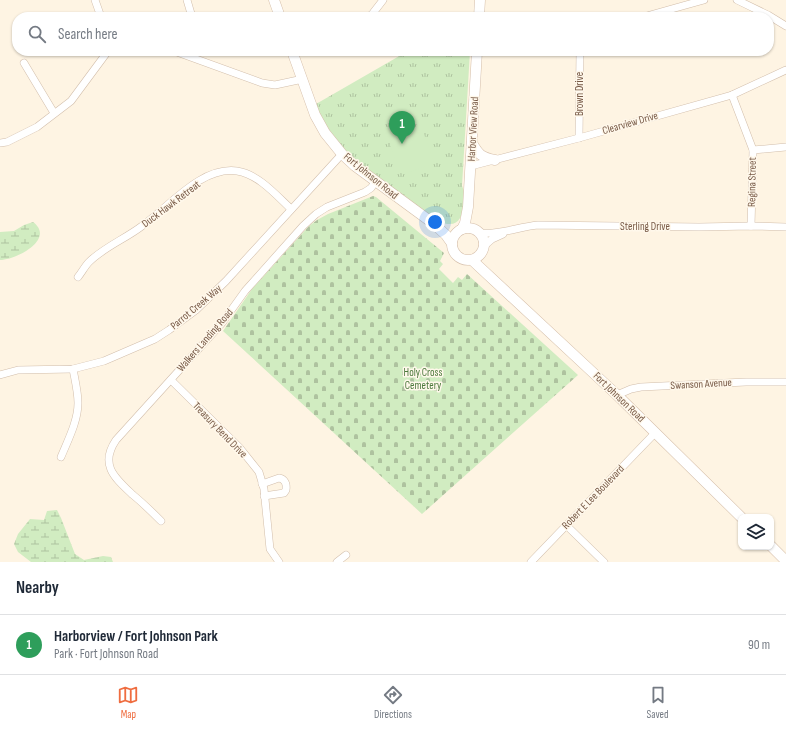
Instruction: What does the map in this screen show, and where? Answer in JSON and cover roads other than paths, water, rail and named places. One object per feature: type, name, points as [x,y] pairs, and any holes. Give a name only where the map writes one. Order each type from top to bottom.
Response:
[{"type":"main road","points":[[274,0],[278,12]]},
{"type":"main road","points":[[479,12],[480,0]]},
{"type":"main road","name":"Fort Johnson Road","points":[[294,56],[320,125],[342,154],[355,166],[434,224],[451,242]]},
{"type":"main road","name":"Harbor View Road","points":[[460,230],[464,223],[468,208],[477,56]]},
{"type":"main road","points":[[472,143],[478,154],[484,158],[495,160]]},
{"type":"main road","name":"Harbor View Road","points":[[468,208],[470,221],[478,232]]},
{"type":"main road","name":"Fort Johnson Road","points":[[434,224],[453,230],[460,230]]},
{"type":"main road","points":[[471,228],[478,232],[484,242],[482,250],[472,260],[464,260],[457,257],[452,250],[451,242],[455,234],[460,230],[471,228]]},
{"type":"main road","name":"Fort Johnson Road","points":[[482,250],[485,267],[493,280]]},
{"type":"main road","name":"Fort Johnson Road","points":[[472,260],[617,395],[738,514]]},
{"type":"main road","points":[[774,549],[786,561]]},
{"type":"street","points":[[94,0],[99,12]]},
{"type":"street","points":[[187,0],[191,12]]},
{"type":"street","points":[[374,12],[382,0]]},
{"type":"street","points":[[661,12],[704,0]]},
{"type":"street","points":[[737,0],[762,12]]},
{"type":"street","points":[[774,19],[786,26]]},
{"type":"street","points":[[0,143],[7,142],[37,127],[71,101],[104,56]]},
{"type":"street","points":[[196,56],[262,83],[275,85],[303,79]]},
{"type":"street","name":"Brown Drive","points":[[579,138],[580,56]]},
{"type":"street","points":[[24,63],[54,113]]},
{"type":"street","name":"Clearview Drive","points":[[471,166],[579,138],[732,95],[786,70]]},
{"type":"street","name":"Regina Street","points":[[732,95],[753,150],[751,226]]},
{"type":"street","points":[[753,150],[786,147]]},
{"type":"street","name":"Parrot Creek Way","points":[[0,375],[18,370],[73,369],[115,357],[155,339],[169,330],[196,310],[226,281],[342,154]]},
{"type":"street","name":"Duck Hawk Retreat","points":[[78,277],[89,262],[144,225],[190,187],[210,176],[228,170],[239,171],[256,178],[291,209]]},
{"type":"street","name":"Walkers Landing Road","points":[[161,521],[114,476],[110,468],[109,457],[112,445],[196,350],[222,323],[245,292],[303,226],[316,214],[327,207],[365,192],[371,188],[376,181]]},
{"type":"street","name":"Sterling Drive","points":[[482,250],[492,240],[505,233],[524,227],[538,225],[786,227]]},
{"type":"street","name":"Sterling Drive","points":[[478,232],[505,233]]},
{"type":"street","points":[[61,457],[74,426],[78,410],[73,369]]},
{"type":"street","name":"Treasury Bend Drive","points":[[171,380],[239,447],[259,472],[264,496],[270,549],[279,562]]},
{"type":"street","name":"Swanson Avenue","points":[[617,395],[631,389],[641,387],[746,382],[786,382]]},
{"type":"street","name":"Robert E Lee Boulevard","points":[[531,562],[655,433]]},
{"type":"street","points":[[262,484],[279,478],[286,484],[286,490],[284,493],[264,496]]},
{"type":"street","points":[[566,525],[604,562]]},
{"type":"street","points":[[337,562],[346,555]]},
{"type":"place","name":"Harborview / Fort Johnson Park","points":[[402,144]]},
{"type":"park label","name":"Holy Cross Cemetery","points":[[423,378]]}]
